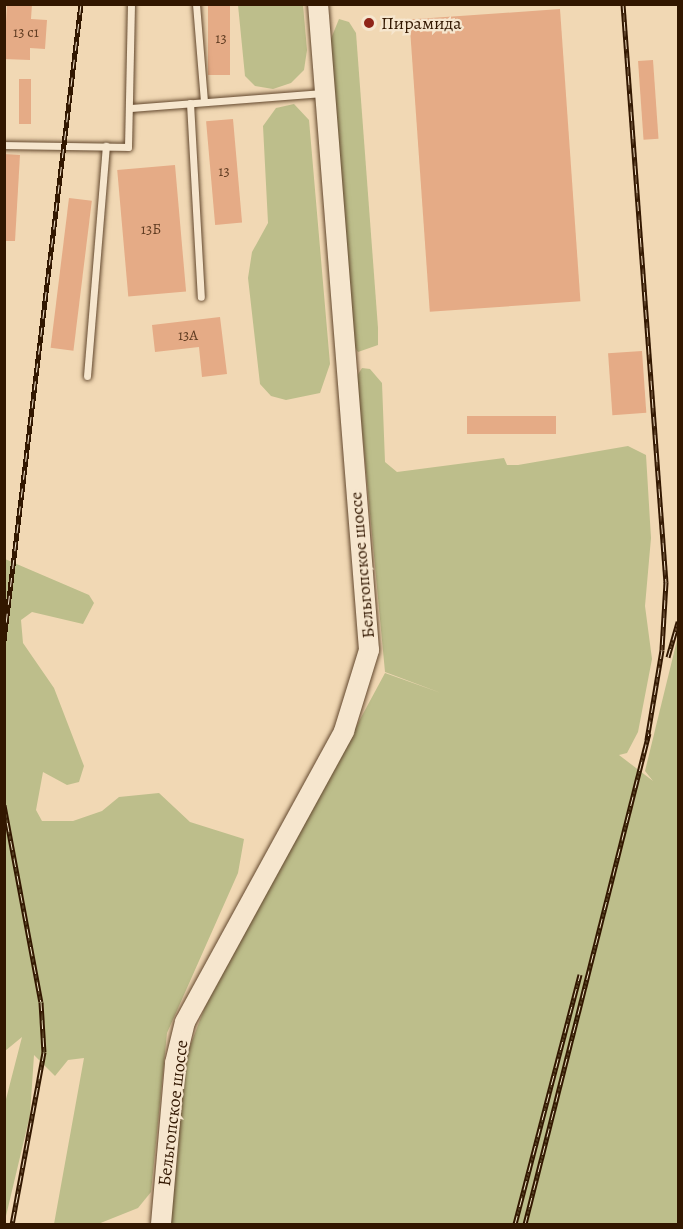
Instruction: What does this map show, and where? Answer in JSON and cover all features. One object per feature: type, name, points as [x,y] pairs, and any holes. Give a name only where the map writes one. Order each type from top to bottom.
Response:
[{"type":"street","name":"Бельгопское шоссе","points":[[161,1224],[175,1063],[185,1022],[344,731],[369,650],[318,4]]},
{"type":"lane","points":[[4,145],[128,147],[131,108],[131,4]]},
{"type":"lane","points":[[196,4],[204,102]]},
{"type":"lane","points":[[131,108],[324,92]]},
{"type":"lane","points":[[190,104],[201,297]]},
{"type":"lane","points":[[87,376],[106,146]]},
{"type":"green space","points":[[238,5],[303,5],[307,50],[304,70],[291,83],[273,89],[255,86],[245,76]]},
{"type":"green space","points":[[339,19],[349,22],[356,33],[378,328],[378,345],[358,352],[350,340],[328,46]]},
{"type":"green space","points":[[294,104],[309,120],[330,364],[320,393],[286,400],[271,396],[260,384],[248,278],[252,252],[268,223],[263,126],[276,108]]},
{"type":"green space","points":[[362,368],[370,369],[382,383],[385,462],[397,472],[504,458],[507,465],[518,465],[628,446],[646,455],[651,538],[645,606],[652,659],[638,732],[627,753],[619,755],[653,781],[645,771],[678,636],[678,1224],[167,1224],[187,1054],[205,1007],[385,673],[441,693],[385,672],[357,376]]},
{"type":"green space","points":[[5,559],[89,595],[94,603],[83,624],[32,612],[21,620],[23,643],[54,688],[84,766],[79,782],[67,785],[43,772],[36,810],[42,821],[73,821],[102,811],[119,797],[159,793],[190,822],[244,839],[238,873],[167,1033],[151,1192],[138,1208],[98,1224],[54,1224],[84,1058],[68,1060],[55,1076],[34,1055],[30,1115],[6,1216],[5,1103],[22,1037],[5,1051]]},
{"type":"building","points":[[7,4],[32,4],[31,19],[47,20],[45,49],[30,48],[30,60],[4,59]]},
{"type":"building","points":[[208,4],[230,4],[230,75],[208,75]]},
{"type":"building","points":[[560,9],[580,301],[430,312],[409,20]]},
{"type":"building","points":[[653,60],[659,139],[644,140],[638,61]]},
{"type":"building","points":[[19,79],[31,79],[31,124],[19,124]]},
{"type":"building","points":[[233,119],[242,223],[215,225],[206,121]]},
{"type":"building","points":[[4,154],[20,155],[15,241],[4,241]]},
{"type":"building","points":[[175,165],[186,292],[128,297],[117,170]]},
{"type":"building","points":[[69,198],[92,201],[73,351],[51,348]]},
{"type":"building","points":[[220,317],[227,374],[202,377],[199,347],[155,352],[152,325]]},
{"type":"building","points":[[642,351],[646,413],[612,415],[608,353]]},
{"type":"building","points":[[467,416],[556,416],[556,434],[467,434]]},
{"type":"railway","points":[[4,640],[81,4]]},
{"type":"railway","points":[[623,4],[666,582],[662,650],[647,740]]},
{"type":"railway","points":[[668,657],[678,621]]},
{"type":"railway","points":[[525,1224],[649,733]]},
{"type":"railway","points":[[4,805],[41,1002],[44,1052],[12,1224]]},
{"type":"railway","points":[[515,1224],[580,974]]},
{"type":"place","name":"Пирамида","points":[[369,23]]}]
